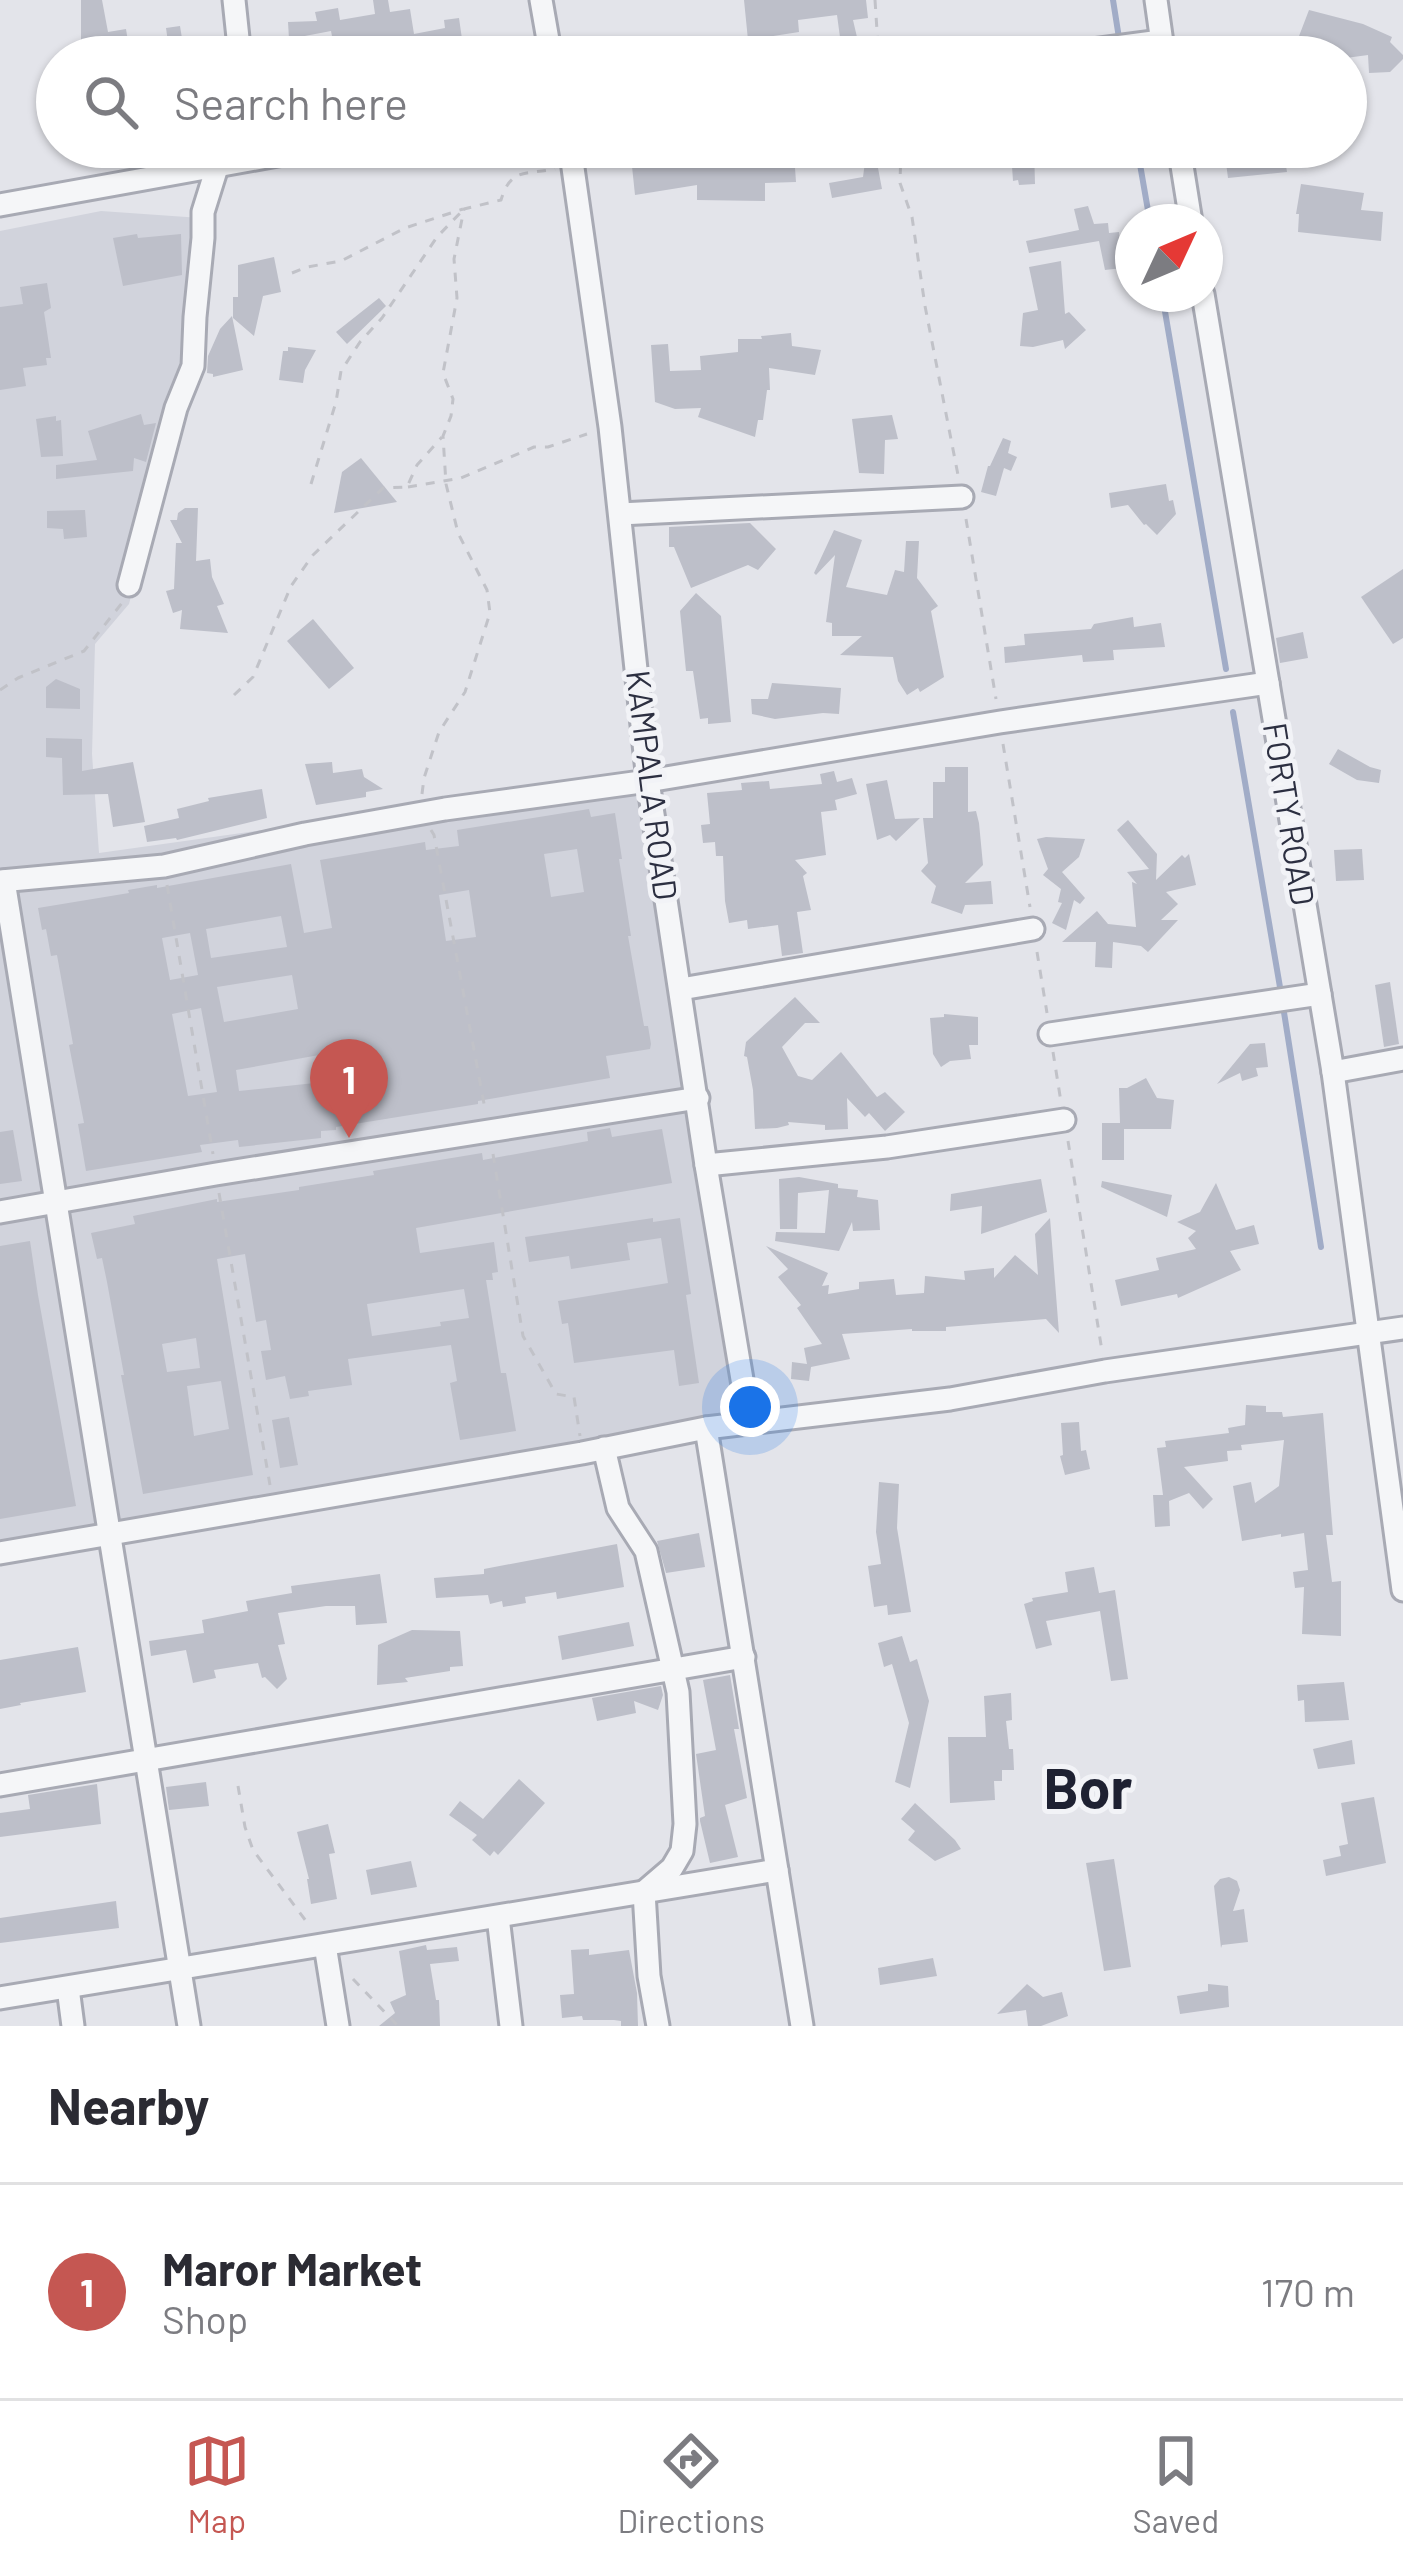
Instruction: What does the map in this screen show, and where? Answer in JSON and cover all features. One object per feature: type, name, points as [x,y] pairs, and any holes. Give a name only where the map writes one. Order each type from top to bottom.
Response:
[{"type":"street","points":[[234,0],[238,36]]},
{"type":"street","points":[[541,0],[547,36]]},
{"type":"street","points":[[1156,0],[1161,36]]},
{"type":"street","points":[[0,203],[196,168]]},
{"type":"street","points":[[129,585],[176,408],[193,366],[202,212],[217,168]]},
{"type":"street","name":"KAMPALA ROAD","points":[[574,168],[610,427],[649,781],[749,1421]]},
{"type":"street","points":[[1182,168],[1188,204]]},
{"type":"street","name":"FORTY ROAD","points":[[1206,312],[1333,1072],[1400,1540],[1403,1590]]},
{"type":"street","points":[[620,514],[962,497]]},
{"type":"street","points":[[189,2026],[2,881],[164,866],[419,814],[1268,683]]},
{"type":"street","points":[[681,989],[1033,929]]},
{"type":"street","points":[[1051,1034],[1319,994]]},
{"type":"street","points":[[1333,1072],[1403,1059]]},
{"type":"street","points":[[0,1212],[698,1098]]},
{"type":"street","points":[[706,1165],[887,1147],[1064,1120]]},
{"type":"street","points":[[0,1553],[749,1421],[950,1399],[1105,1371],[1403,1328]]},
{"type":"street","points":[[706,1428],[802,2026]]},
{"type":"street","points":[[593,1450],[618,1508],[646,1551],[675,1668],[684,1800],[682,1851],[672,1868],[644,1892]]},
{"type":"street","points":[[0,1785],[744,1657]]},
{"type":"street","points":[[0,1998],[777,1870]]},
{"type":"street","points":[[644,1892],[649,1976],[658,2026]]},
{"type":"street","points":[[498,1917],[512,2026]]},
{"type":"street","points":[[325,1945],[338,2026]]},
{"type":"street","points":[[68,1988],[73,2026]]},
{"type":"path","points":[[875,0],[877,36]]},
{"type":"path","points":[[292,273],[340,261],[405,228],[502,200],[506,184],[516,174],[535,168]]},
{"type":"path","points":[[900,168],[962,497],[1105,1371]]},
{"type":"path","points":[[406,487],[417,465],[443,436],[451,416],[452,399],[443,373],[457,298],[454,260],[464,208]]},
{"type":"path","points":[[311,484],[341,370],[436,237],[464,208]]},
{"type":"path","points":[[234,695],[253,677],[291,586],[313,555],[382,488],[461,478],[534,447],[610,427]]},
{"type":"path","points":[[443,436],[446,480],[458,533],[487,590],[490,613],[464,692],[439,732],[424,778],[419,814],[434,835],[523,1336],[556,1394],[574,1397],[593,1450]]},
{"type":"path","points":[[0,690],[84,651],[124,601],[129,585]]},
{"type":"path","points":[[238,1786],[253,1850],[325,1945]]},
{"type":"path","points":[[349,1975],[398,2026]]},
{"type":"shaded area","points":[[101,211],[215,219],[200,325],[129,604],[95,644],[92,754],[99,853],[642,777],[741,1422],[0,1563],[0,231]]},
{"type":"building","points":[[81,0],[102,0],[108,32],[126,29],[127,36],[81,36]]},
{"type":"building","points":[[373,0],[388,0],[390,12],[410,9],[414,34],[445,28],[444,20],[459,18],[462,36],[332,36],[331,31],[289,36],[288,22],[317,21],[315,12],[338,8],[340,20],[375,14]]},
{"type":"building","points":[[744,0],[866,0],[868,18],[853,20],[857,36],[840,36],[837,15],[798,20],[799,32],[748,36]]},
{"type":"building","points":[[1309,10],[1392,37],[1390,42],[1403,59],[1390,72],[1369,73],[1367,36],[1299,36]]},
{"type":"building","points":[[180,26],[182,36],[167,36],[166,28]]},
{"type":"building","points":[[632,168],[795,168],[796,182],[765,183],[765,201],[697,200],[697,185],[635,195]]},
{"type":"building","points":[[864,168],[878,168],[882,189],[832,198],[829,183],[863,177]]},
{"type":"building","points":[[1012,168],[1035,168],[1035,184],[1013,181]]},
{"type":"building","points":[[1227,168],[1286,168],[1287,172],[1228,178]]},
{"type":"building","points":[[1301,184],[1364,193],[1361,210],[1383,212],[1381,241],[1298,232]]},
{"type":"building","points":[[1088,206],[1094,224],[1108,223],[1109,233],[1115,232],[1115,269],[1105,270],[1099,241],[1029,253],[1026,241],[1079,230],[1074,209]]},
{"type":"building","points":[[137,234],[138,238],[181,234],[182,275],[123,286],[113,238]]},
{"type":"building","points":[[274,257],[281,292],[263,296],[254,336],[233,318],[238,265]]},
{"type":"building","points":[[1061,261],[1065,314],[1069,312],[1086,330],[1065,349],[1063,340],[1020,346],[1023,313],[1038,310],[1029,267]]},
{"type":"building","points":[[47,283],[51,308],[44,312],[51,358],[46,358],[47,365],[23,368],[26,386],[0,390],[0,307],[23,304],[20,287]]},
{"type":"building","points":[[379,298],[386,306],[347,344],[336,332]]},
{"type":"building","points":[[232,316],[243,370],[213,377],[207,373],[208,356],[220,329]]},
{"type":"building","points":[[791,333],[792,346],[821,350],[815,375],[769,368],[770,390],[755,437],[698,417],[701,408],[675,409],[655,402],[651,345],[668,344],[670,371],[701,370],[700,356],[738,352],[738,339]]},
{"type":"building","points":[[288,347],[316,350],[303,383],[279,380],[283,351]]},
{"type":"building","points":[[141,414],[144,425],[156,423],[146,462],[134,458],[133,471],[56,479],[56,465],[97,460],[88,431]]},
{"type":"building","points":[[892,415],[898,439],[885,440],[884,474],[859,473],[852,419]]},
{"type":"building","points":[[56,416],[56,421],[61,420],[63,456],[41,457],[36,419]]},
{"type":"building","points":[[1003,438],[1011,441],[1008,453],[1017,457],[1011,471],[1004,468],[996,496],[981,492]]},
{"type":"building","points":[[361,458],[397,502],[334,513],[342,472]]},
{"type":"building","points":[[1166,484],[1176,514],[1157,535],[1128,505],[1111,508],[1109,493]]},
{"type":"building","points":[[185,508],[198,508],[196,561],[210,559],[224,604],[217,606],[228,633],[180,629],[182,610],[173,613],[166,591],[174,589],[176,543],[182,543],[170,520],[177,520]]},
{"type":"building","points":[[85,510],[87,537],[64,539],[63,529],[47,528],[47,511]]},
{"type":"building","points":[[750,523],[776,549],[758,570],[748,565],[691,588],[674,547],[669,547],[669,527]]},
{"type":"building","points":[[834,530],[862,540],[846,587],[887,595],[895,570],[904,572],[906,541],[919,541],[917,578],[938,606],[931,611],[944,677],[907,695],[898,681],[893,657],[840,655],[862,636],[832,636],[832,623],[826,622],[835,555],[814,573]]},
{"type":"building","points":[[1403,569],[1403,638],[1393,644],[1361,597]]},
{"type":"building","points":[[696,593],[721,616],[731,722],[708,724],[708,718],[700,719],[693,671],[686,671],[680,611]]},
{"type":"building","points":[[1133,617],[1134,627],[1161,623],[1165,647],[1113,650],[1114,660],[1083,662],[1082,655],[1005,663],[1004,647],[1025,645],[1024,634],[1091,629],[1094,624]]},
{"type":"building","points":[[313,619],[354,668],[329,689],[287,641]]},
{"type":"building","points":[[1303,632],[1308,658],[1280,663],[1276,638]]},
{"type":"building","points":[[56,679],[80,689],[80,709],[46,708],[46,687]]},
{"type":"building","points":[[772,683],[841,688],[839,714],[775,719],[752,714],[751,699],[768,699]]},
{"type":"building","points":[[46,738],[82,739],[82,771],[133,762],[145,822],[113,827],[108,794],[63,795],[62,758],[46,757]]},
{"type":"building","points":[[1338,749],[1381,770],[1379,783],[1357,780],[1329,764]]},
{"type":"building","points":[[332,762],[333,773],[362,769],[364,777],[383,789],[366,792],[366,797],[316,805],[305,764]]},
{"type":"building","points":[[945,767],[968,767],[968,812],[976,811],[979,823],[983,865],[965,883],[991,881],[993,904],[965,905],[962,914],[931,903],[936,886],[921,871],[928,863],[923,818],[933,818],[933,782],[945,782]]},
{"type":"building","points":[[834,771],[837,782],[852,778],[857,794],[835,800],[837,810],[821,812],[826,855],[795,860],[807,873],[803,876],[811,910],[797,912],[803,953],[782,956],[778,925],[748,929],[747,920],[729,923],[723,856],[716,856],[715,842],[703,843],[701,825],[710,824],[707,793],[742,790],[741,783],[769,781],[770,789],[822,784],[820,774]]},
{"type":"building","points":[[887,780],[895,819],[920,818],[896,841],[890,835],[877,840],[866,784]]},
{"type":"building","points":[[262,789],[267,818],[177,840],[147,842],[144,826],[179,818],[177,809],[208,798]]},
{"type":"building","points":[[589,809],[591,817],[615,813],[628,936],[650,1049],[606,1056],[610,1078],[336,1127],[321,1131],[321,1138],[239,1147],[238,1140],[200,1145],[202,1152],[86,1171],[78,1124],[84,1123],[57,955],[51,956],[38,908],[291,864],[304,933],[332,928],[320,860],[425,842],[426,850],[459,846],[457,830]],"holes":[[[577,849],[584,892],[551,897],[544,854]],[[469,890],[476,937],[446,941],[439,895]],[[281,916],[287,947],[211,958],[206,929]],[[190,933],[198,975],[170,980],[162,938]],[[292,975],[298,1009],[224,1022],[217,987]],[[201,1008],[217,1092],[188,1096],[172,1014]],[[347,1050],[352,1079],[239,1091],[236,1070]]]},
{"type":"building","points":[[1128,820],[1157,854],[1156,880],[1189,854],[1196,885],[1166,892],[1178,904],[1161,920],[1178,920],[1148,952],[1141,946],[1113,942],[1112,968],[1095,967],[1096,942],[1062,942],[1097,911],[1108,924],[1136,927],[1132,882],[1137,884],[1127,872],[1149,869],[1117,830]]},
{"type":"building","points":[[1037,839],[1085,839],[1079,857],[1062,872],[1085,898],[1080,904],[1074,900],[1066,930],[1052,923],[1062,903],[1058,902],[1061,889],[1043,875],[1048,869]]},
{"type":"building","points":[[1362,849],[1364,880],[1336,881],[1334,850]]},
{"type":"building","points":[[1390,982],[1399,1044],[1384,1047],[1375,985]]},
{"type":"building","points":[[795,997],[820,1023],[805,1023],[782,1047],[798,1076],[812,1080],[841,1052],[877,1097],[885,1092],[905,1112],[885,1131],[847,1098],[848,1129],[825,1130],[825,1125],[788,1122],[755,1129],[746,1042]]},
{"type":"building","points":[[944,1014],[978,1017],[978,1045],[969,1045],[971,1059],[941,1067],[933,1054],[930,1018]]},
{"type":"building","points":[[1265,1043],[1268,1067],[1256,1068],[1258,1076],[1242,1081],[1240,1073],[1217,1084],[1250,1044]]},
{"type":"building","points":[[1146,1078],[1157,1098],[1174,1100],[1171,1129],[1124,1129],[1124,1160],[1102,1160],[1102,1123],[1120,1123],[1119,1088]]},
{"type":"building","points":[[610,1128],[612,1137],[662,1129],[672,1183],[416,1228],[420,1253],[494,1242],[498,1272],[492,1273],[493,1280],[486,1280],[516,1431],[460,1440],[450,1383],[457,1381],[451,1345],[348,1359],[352,1385],[308,1391],[309,1396],[290,1399],[285,1376],[266,1380],[261,1351],[271,1350],[266,1320],[256,1322],[245,1254],[217,1259],[253,1475],[143,1494],[107,1282],[91,1233],[135,1224],[133,1216],[217,1199],[299,1190],[374,1175],[373,1171],[482,1153],[483,1160],[588,1141],[587,1132]],"holes":[[[464,1289],[469,1318],[372,1336],[367,1304]],[[196,1338],[200,1368],[167,1372],[162,1344]],[[221,1381],[229,1429],[194,1436],[187,1386]]]},
{"type":"building","points":[[13,1130],[22,1181],[0,1184],[0,1132]]},
{"type":"building","points":[[799,1177],[838,1184],[838,1188],[858,1190],[857,1197],[878,1200],[880,1230],[853,1231],[852,1222],[839,1251],[775,1241],[776,1232],[825,1233],[829,1190],[798,1193],[797,1229],[780,1229],[779,1179]]},
{"type":"building","points":[[1041,1179],[1047,1212],[981,1234],[982,1206],[950,1211],[951,1194]]},
{"type":"building","points":[[1102,1181],[1172,1195],[1167,1217],[1101,1187]]},
{"type":"building","points":[[1216,1183],[1236,1230],[1254,1225],[1259,1244],[1230,1251],[1241,1270],[1178,1298],[1177,1294],[1121,1306],[1115,1280],[1159,1270],[1156,1258],[1196,1249],[1188,1238],[1196,1231],[1177,1222],[1200,1212]]},
{"type":"building","points":[[653,1218],[653,1222],[680,1218],[699,1383],[679,1386],[674,1350],[574,1363],[568,1323],[562,1324],[558,1301],[668,1283],[661,1238],[627,1243],[630,1260],[571,1269],[569,1256],[529,1262],[525,1237]]},
{"type":"building","points":[[1050,1218],[1059,1333],[1046,1319],[946,1327],[946,1331],[842,1334],[850,1359],[811,1367],[809,1381],[791,1379],[792,1362],[807,1364],[804,1348],[822,1344],[797,1308],[801,1305],[778,1277],[788,1269],[766,1246],[828,1273],[822,1286],[829,1285],[828,1294],[859,1289],[859,1282],[894,1279],[896,1295],[924,1293],[925,1276],[965,1280],[964,1271],[994,1268],[994,1278],[1015,1255],[1038,1275],[1035,1234]]},
{"type":"building","points":[[30,1241],[76,1506],[0,1519],[0,1246]]},
{"type":"building","points":[[1246,1405],[1266,1406],[1266,1412],[1282,1412],[1283,1417],[1323,1413],[1333,1535],[1326,1535],[1332,1582],[1341,1581],[1341,1636],[1302,1634],[1304,1587],[1295,1588],[1293,1572],[1308,1570],[1304,1533],[1242,1541],[1233,1486],[1251,1482],[1255,1503],[1279,1486],[1284,1440],[1241,1445],[1242,1450],[1227,1451],[1228,1461],[1184,1467],[1213,1499],[1203,1509],[1189,1493],[1169,1501],[1170,1526],[1155,1527],[1153,1495],[1163,1495],[1157,1448],[1166,1447],[1165,1441],[1229,1433],[1228,1428],[1245,1425]]},
{"type":"building","points":[[289,1417],[298,1465],[280,1468],[272,1420]]},
{"type":"building","points":[[1079,1422],[1081,1451],[1086,1450],[1090,1469],[1065,1475],[1061,1423]]},
{"type":"building","points":[[879,1482],[899,1484],[897,1528],[911,1612],[888,1615],[887,1605],[874,1607],[868,1566],[881,1564],[876,1532]]},
{"type":"building","points":[[699,1533],[705,1567],[666,1573],[657,1541]]},
{"type":"building","points":[[617,1544],[624,1587],[557,1599],[556,1592],[525,1597],[526,1603],[503,1607],[502,1601],[490,1604],[488,1595],[436,1598],[434,1578],[484,1574],[484,1569]]},
{"type":"building","points":[[1094,1567],[1099,1593],[1115,1590],[1128,1679],[1111,1681],[1100,1611],[1046,1621],[1052,1645],[1036,1649],[1024,1604],[1032,1598],[1068,1592],[1065,1572]]},
{"type":"building","points":[[380,1574],[387,1623],[356,1625],[355,1606],[278,1613],[285,1644],[278,1645],[287,1679],[277,1689],[262,1678],[258,1663],[214,1670],[216,1678],[193,1683],[186,1650],[151,1656],[149,1641],[204,1633],[202,1620],[248,1611],[246,1601],[292,1593],[291,1586]]},
{"type":"building","points":[[629,1622],[634,1646],[562,1660],[558,1636]]},
{"type":"building","points":[[412,1630],[460,1631],[463,1666],[405,1678],[408,1682],[377,1685],[378,1645]]},
{"type":"building","points":[[902,1636],[910,1662],[917,1659],[929,1701],[910,1788],[895,1782],[909,1723],[892,1664],[884,1667],[878,1643]]},
{"type":"building","points":[[78,1647],[86,1692],[0,1709],[0,1660]]},
{"type":"building","points":[[730,1675],[747,1798],[725,1805],[738,1857],[710,1863],[700,1821],[705,1816],[696,1754],[716,1750],[703,1680]]},
{"type":"building","points":[[1344,1682],[1349,1720],[1305,1722],[1304,1700],[1298,1701],[1297,1685]]},
{"type":"building","points":[[661,1686],[658,1710],[634,1701],[636,1713],[597,1721],[592,1698]]},
{"type":"building","points":[[1011,1693],[1012,1720],[1006,1721],[1014,1770],[1002,1770],[1002,1781],[994,1781],[995,1800],[950,1803],[948,1737],[986,1737],[984,1696]]},
{"type":"building","points":[[1352,1740],[1355,1764],[1318,1769],[1313,1749]]},
{"type":"building","points":[[519,1779],[545,1803],[498,1855],[494,1851],[490,1856],[472,1840],[477,1835],[449,1815],[460,1801],[483,1819]]},
{"type":"building","points":[[206,1782],[209,1806],[169,1810],[166,1787]]},
{"type":"building","points":[[97,1784],[101,1824],[0,1837],[0,1813],[30,1809],[28,1795]]},
{"type":"building","points":[[1374,1797],[1386,1863],[1326,1876],[1323,1860],[1341,1856],[1339,1846],[1348,1844],[1341,1803]]},
{"type":"building","points":[[915,1803],[961,1849],[935,1861],[908,1840],[915,1831],[901,1819]]},
{"type":"building","points":[[328,1824],[337,1899],[311,1904],[297,1832]]},
{"type":"building","points":[[1114,1859],[1131,1967],[1104,1971],[1086,1863]]},
{"type":"building","points":[[411,1861],[417,1887],[371,1895],[366,1870]]},
{"type":"building","points":[[1229,1877],[1240,1890],[1233,1911],[1244,1909],[1248,1942],[1221,1948],[1214,1886]]},
{"type":"building","points":[[116,1901],[119,1928],[0,1943],[0,1918]]},
{"type":"building","points":[[426,1945],[427,1950],[457,1947],[459,1961],[430,1964],[440,2026],[379,2026],[395,2013],[390,2002],[406,1995],[399,1951]]},
{"type":"building","points":[[589,1949],[589,1955],[629,1950],[638,2026],[583,2020],[582,2016],[562,2018],[560,1995],[574,1994],[571,1950]]},
{"type":"building","points":[[933,1958],[937,1976],[880,1985],[878,1968]]},
{"type":"building","points":[[1027,1984],[1043,1997],[1062,1992],[1068,2016],[1028,2026],[1026,2010],[997,2014]]},
{"type":"building","points":[[1208,1984],[1228,1986],[1229,2007],[1180,2014],[1177,1996],[1208,1991]]},
{"type":"waterway","points":[[1113,0],[1119,36]]},
{"type":"waterway","points":[[1141,168],[1147,204]]},
{"type":"waterway","points":[[1165,312],[1226,669]]},
{"type":"waterway","points":[[1233,712],[1281,993]]},
{"type":"waterway","points":[[1283,1006],[1321,1247]]},
{"type":"place","name":"Maror Market","points":[[349,1138]]},
{"type":"district","name":"Bor","points":[[1088,1789]]}]
